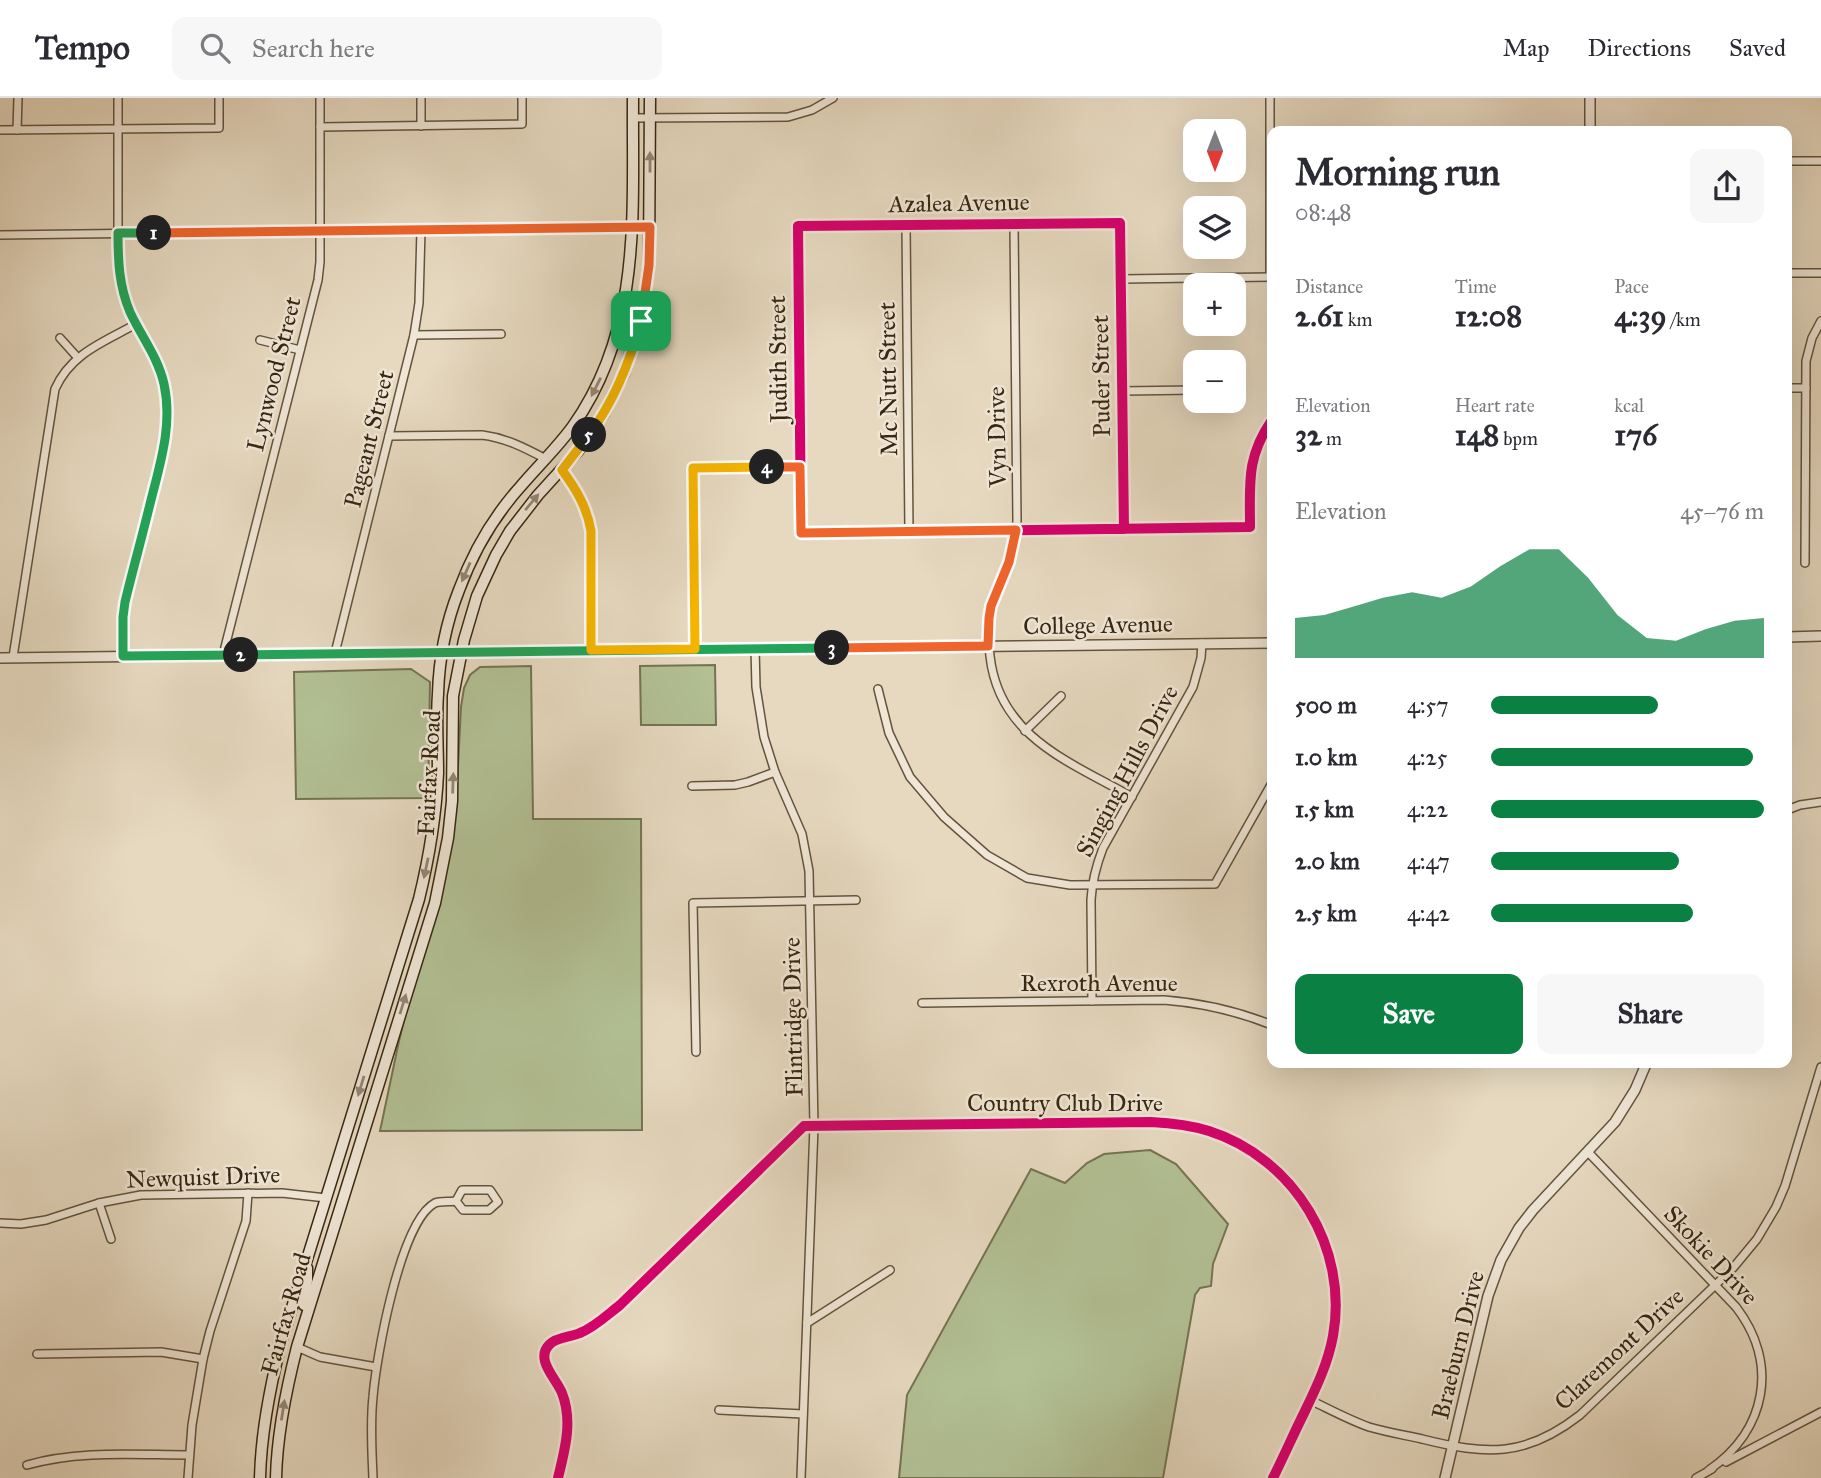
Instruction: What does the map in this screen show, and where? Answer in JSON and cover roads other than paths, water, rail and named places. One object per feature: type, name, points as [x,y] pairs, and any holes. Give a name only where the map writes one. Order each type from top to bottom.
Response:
[{"type":"main road","name":"Fairfax Road","points":[[260,1478],[262,1441],[274,1372],[419,899],[436,800],[437,695],[442,651],[458,591],[478,548],[507,503],[575,424],[597,387],[614,344],[626,294],[633,226],[633,98]]},
{"type":"main road","name":"Fairfax Road","points":[[276,1478],[284,1404],[297,1347],[435,903],[452,801],[453,696],[477,596],[496,555],[523,512],[585,442],[604,413],[633,349],[646,293],[649,265],[650,98]]},
{"type":"main road","points":[[350,1121],[357,1138],[349,1166],[350,1174]]},
{"type":"main road","points":[[318,1277],[318,1263],[331,1219],[330,1205],[326,1198]]},
{"type":"main road","points":[[297,1347],[293,1342],[306,1300],[307,1261]]},
{"type":"street","points":[[17,130],[18,98]]},
{"type":"street","points":[[118,98],[118,263],[125,297],[136,324],[154,355],[163,380],[167,410],[165,443],[125,602],[123,656]]},
{"type":"street","points":[[0,130],[219,128],[219,98]]},
{"type":"street","name":"Lynwood Street","points":[[223,655],[317,280],[320,262],[320,98]]},
{"type":"street","points":[[421,98],[421,125]]},
{"type":"street","points":[[320,127],[522,124],[522,98]]},
{"type":"street","points":[[632,118],[788,117],[812,110],[833,98]]},
{"type":"street","points":[[1270,98],[1270,126]]},
{"type":"street","points":[[1590,98],[1590,126]]},
{"type":"street","points":[[1792,161],[1821,161]]},
{"type":"street","name":"Azalea Avenue","points":[[797,226],[1121,223]]},
{"type":"street","name":"Puder Street","points":[[1121,223],[1124,529]]},
{"type":"street","name":"Vyn Drive","points":[[1014,224],[1016,530],[1009,562],[991,606],[988,646],[991,665],[999,694],[1025,731],[1045,747],[1132,797]]},
{"type":"street","name":"Mc Nutt Street","points":[[906,225],[909,532]]},
{"type":"street","name":"Judith Street","points":[[797,226],[801,533],[909,532]]},
{"type":"street","points":[[0,235],[650,227]]},
{"type":"street","name":"Pageant Street","points":[[335,653],[414,335],[419,303],[421,230]]},
{"type":"street","points":[[1792,272],[1821,273]]},
{"type":"street","points":[[1121,279],[1267,277]]},
{"type":"street","points":[[1805,563],[1808,350],[1821,321]]},
{"type":"street","points":[[13,657],[52,400],[66,369],[78,358],[136,324]]},
{"type":"street","points":[[414,335],[501,334]]},
{"type":"street","points":[[60,338],[78,358]]},
{"type":"street","points":[[260,340],[300,350]]},
{"type":"street","points":[[1792,388],[1806,388]]},
{"type":"street","points":[[1122,391],[1183,390]]},
{"type":"street","points":[[909,532],[1250,527],[1253,457],[1267,427]]},
{"type":"street","points":[[390,436],[494,436],[506,439],[546,459]]},
{"type":"street","points":[[695,649],[693,468],[800,467]]},
{"type":"street","points":[[562,470],[579,495],[591,531],[591,650]]},
{"type":"street","points":[[1792,637],[1821,636]]},
{"type":"street","name":"Singing Hills Drive","points":[[1092,1001],[1092,885],[1097,862],[1194,687],[1200,666],[1202,643]]},
{"type":"street","name":"College Avenue","points":[[0,657],[1267,643]]},
{"type":"street","name":"Flintridge Drive","points":[[755,649],[756,687],[764,737],[775,772],[802,834],[809,871],[814,1126],[801,1478]]},
{"type":"street","points":[[878,689],[889,733],[910,777],[944,817],[987,855],[1027,878],[1070,885],[1215,884],[1267,792]]},
{"type":"street","points":[[1025,731],[1061,696]]},
{"type":"street","points":[[692,786],[735,785],[775,772]]},
{"type":"street","points":[[1792,808],[1821,802]]},
{"type":"street","points":[[696,1052],[693,903],[856,900]]},
{"type":"street","name":"Rexroth Avenue","points":[[922,1003],[1164,1000],[1228,1009],[1267,1023]]},
{"type":"street","name":"Claremont Drive","points":[[1310,1400],[1369,1427],[1452,1447],[1488,1450],[1510,1448],[1534,1442],[1566,1426],[1746,1254],[1768,1223],[1785,1186],[1821,1067]]},
{"type":"street","name":"Braeburn Drive","points":[[1445,1478],[1488,1296],[1501,1260],[1533,1210],[1615,1122],[1626,1107],[1644,1068]]},
{"type":"street","name":"Country Club Drive","points":[[814,1126],[1161,1123],[1208,1131],[1241,1145],[1270,1164],[1294,1189],[1315,1221],[1330,1259],[1336,1297],[1333,1335],[1323,1372],[1273,1478]]},
{"type":"street","points":[[558,1478],[566,1445],[568,1418],[562,1392],[545,1365],[544,1353],[550,1344],[593,1326],[620,1305],[804,1126],[814,1126]]},
{"type":"street","name":"Skokie Drive","points":[[1588,1152],[1736,1307],[1751,1330],[1760,1359],[1762,1381],[1759,1404],[1748,1430],[1731,1452],[1709,1470]]},
{"type":"street","points":[[462,1191],[490,1191],[498,1202],[489,1210],[463,1210],[456,1201],[462,1191]]},
{"type":"street","points":[[188,1478],[203,1359],[246,1221],[248,1193]]},
{"type":"street","name":"Newquist Drive","points":[[0,1223],[21,1224],[47,1220],[99,1203],[141,1195],[282,1193],[326,1198]]},
{"type":"street","points":[[373,1478],[371,1429],[376,1367],[404,1250],[417,1223],[435,1203],[456,1201]]},
{"type":"street","points":[[99,1203],[111,1239]]},
{"type":"street","points":[[807,1323],[890,1270]]},
{"type":"street","points":[[297,1347],[320,1357],[376,1367]]},
{"type":"street","points":[[37,1354],[161,1352],[203,1359]]},
{"type":"street","points":[[719,1410],[803,1414]]},
{"type":"street","points":[[1696,1478],[1821,1412]]},
{"type":"street","points":[[27,1465],[51,1458],[74,1456],[189,1454]]}]
